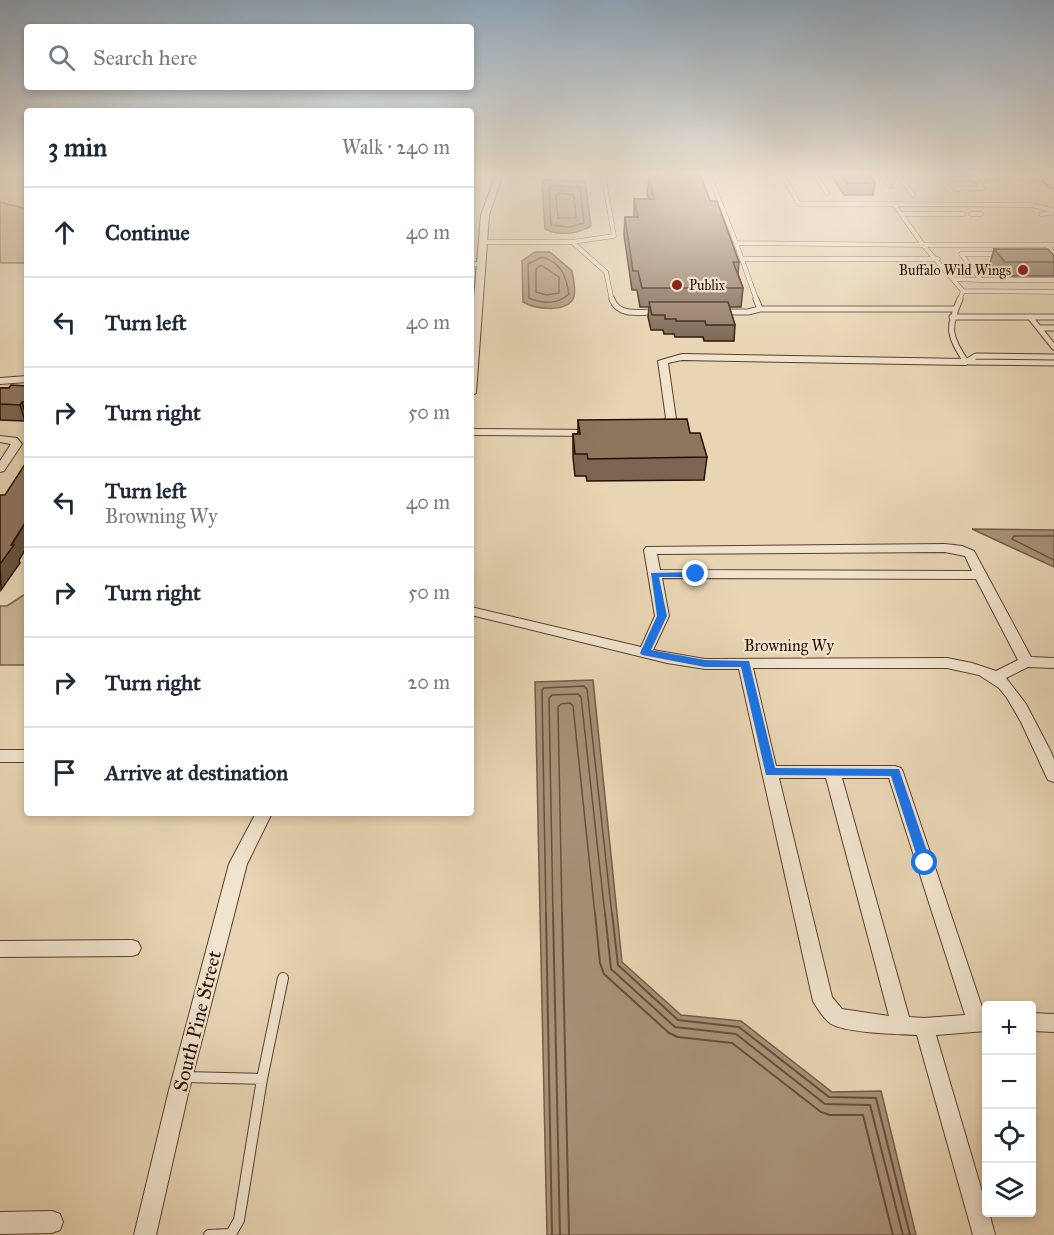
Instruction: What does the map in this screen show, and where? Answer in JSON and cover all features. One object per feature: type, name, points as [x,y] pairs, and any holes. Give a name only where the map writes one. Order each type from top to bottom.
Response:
[{"type":"street","points":[[474,334],[484,232]]},
{"type":"street","points":[[649,432],[661,432],[671,419],[663,361],[682,357],[966,362]]},
{"type":"street","points":[[0,381],[24,379]]},
{"type":"street","points":[[474,432],[605,433]]},
{"type":"street","points":[[0,439],[13,440],[17,444],[0,469]]},
{"type":"street","points":[[645,653],[662,616],[650,550],[945,548],[962,550],[970,554],[1026,662]]},
{"type":"street","points":[[654,574],[982,575]]},
{"type":"street","name":"Browning Wy","points":[[474,612],[645,653],[705,664],[947,663],[970,667],[997,677]]},
{"type":"street","points":[[1054,663],[1026,662],[997,677],[1018,702],[1054,776]]},
{"type":"street","points":[[746,664],[770,772],[823,1001],[837,1017],[869,1023],[924,1026],[982,1022],[895,772],[770,772]]},
{"type":"street","points":[[0,756],[24,756]]},
{"type":"street","points":[[832,772],[901,1025]]},
{"type":"street","name":"South Pine Street","points":[[145,1235],[182,1077],[238,864],[262,816]]},
{"type":"street","points":[[0,950],[132,948]]},
{"type":"street","points":[[1036,1022],[1054,1023]]},
{"type":"street","points":[[924,1026],[984,1235]]},
{"type":"street","points":[[0,1223],[52,1222]]},
{"type":"lane","points":[[483,242],[572,242],[614,236],[613,232]]},
{"type":"lane","points":[[732,232],[760,309]]},
{"type":"lane","points":[[915,232],[963,291],[1054,292]]},
{"type":"lane","points":[[572,242],[606,272],[612,306],[617,310],[664,312]]},
{"type":"lane","points":[[736,243],[1054,245]]},
{"type":"lane","points":[[954,245],[981,280]]},
{"type":"lane","points":[[1047,245],[1054,254]]},
{"type":"lane","points":[[961,254],[1007,254]]},
{"type":"lane","points":[[1042,254],[1054,254]]},
{"type":"lane","points":[[742,259],[938,259]]},
{"type":"lane","points":[[474,264],[481,264]]},
{"type":"lane","points":[[953,279],[1054,280]]},
{"type":"lane","points":[[963,291],[952,317],[949,336],[966,362]]},
{"type":"lane","points":[[712,312],[747,312],[760,309],[956,309]]},
{"type":"lane","points":[[952,317],[1054,317]]},
{"type":"lane","points":[[1030,317],[1054,347]]},
{"type":"lane","points":[[1039,328],[1054,328]]},
{"type":"lane","points":[[966,362],[976,356],[1054,357]]},
{"type":"lane","points":[[966,362],[1054,365]]},
{"type":"lane","points":[[1039,367],[1054,365]]},
{"type":"lane","points":[[209,1235],[231,1234],[239,1220],[262,1079],[283,978]]},
{"type":"lane","points":[[182,1077],[262,1079]]},
{"type":"shaded area","points":[[0,232],[24,232],[24,263],[0,263]]},
{"type":"shaded area","points":[[24,595],[24,665],[0,665],[0,606],[7,606]]},
{"type":"water","points":[[552,232],[577,232],[568,233]]},
{"type":"water","points":[[535,252],[550,252],[572,271],[575,293],[573,299],[564,306],[550,308],[523,302],[522,261]]},
{"type":"water","points":[[972,529],[1054,530],[1054,567]]},
{"type":"water","points":[[593,680],[622,962],[681,1015],[741,1021],[832,1092],[881,1091],[916,1235],[547,1235],[535,682]]},
{"type":"building","points":[[627,232],[728,232],[739,262],[733,262],[743,288],[642,288],[638,271],[633,271]]},
{"type":"building","points":[[994,249],[1048,249],[1054,256],[1054,262],[1005,262]]},
{"type":"building","points":[[649,302],[728,302],[735,325],[706,325],[705,321],[665,319],[665,315],[652,315]]},
{"type":"building","points":[[11,385],[24,386],[24,402],[20,405],[0,404],[0,388],[9,388]]},
{"type":"building","points":[[687,419],[690,433],[700,433],[707,457],[588,459],[587,454],[575,454],[573,434],[580,434],[578,420]]},
{"type":"building","points":[[24,466],[24,525],[11,545],[14,545],[0,564],[0,495],[5,495]]},
{"type":"place","name":"Buffalo Wild Wings","points":[[1023,270]]},
{"type":"place","name":"Publix","points":[[677,285]]},
{"type":"route","points":[[696,574],[654,574],[662,616],[645,653],[705,664],[746,664],[770,772],[895,772],[925,863]]}]
